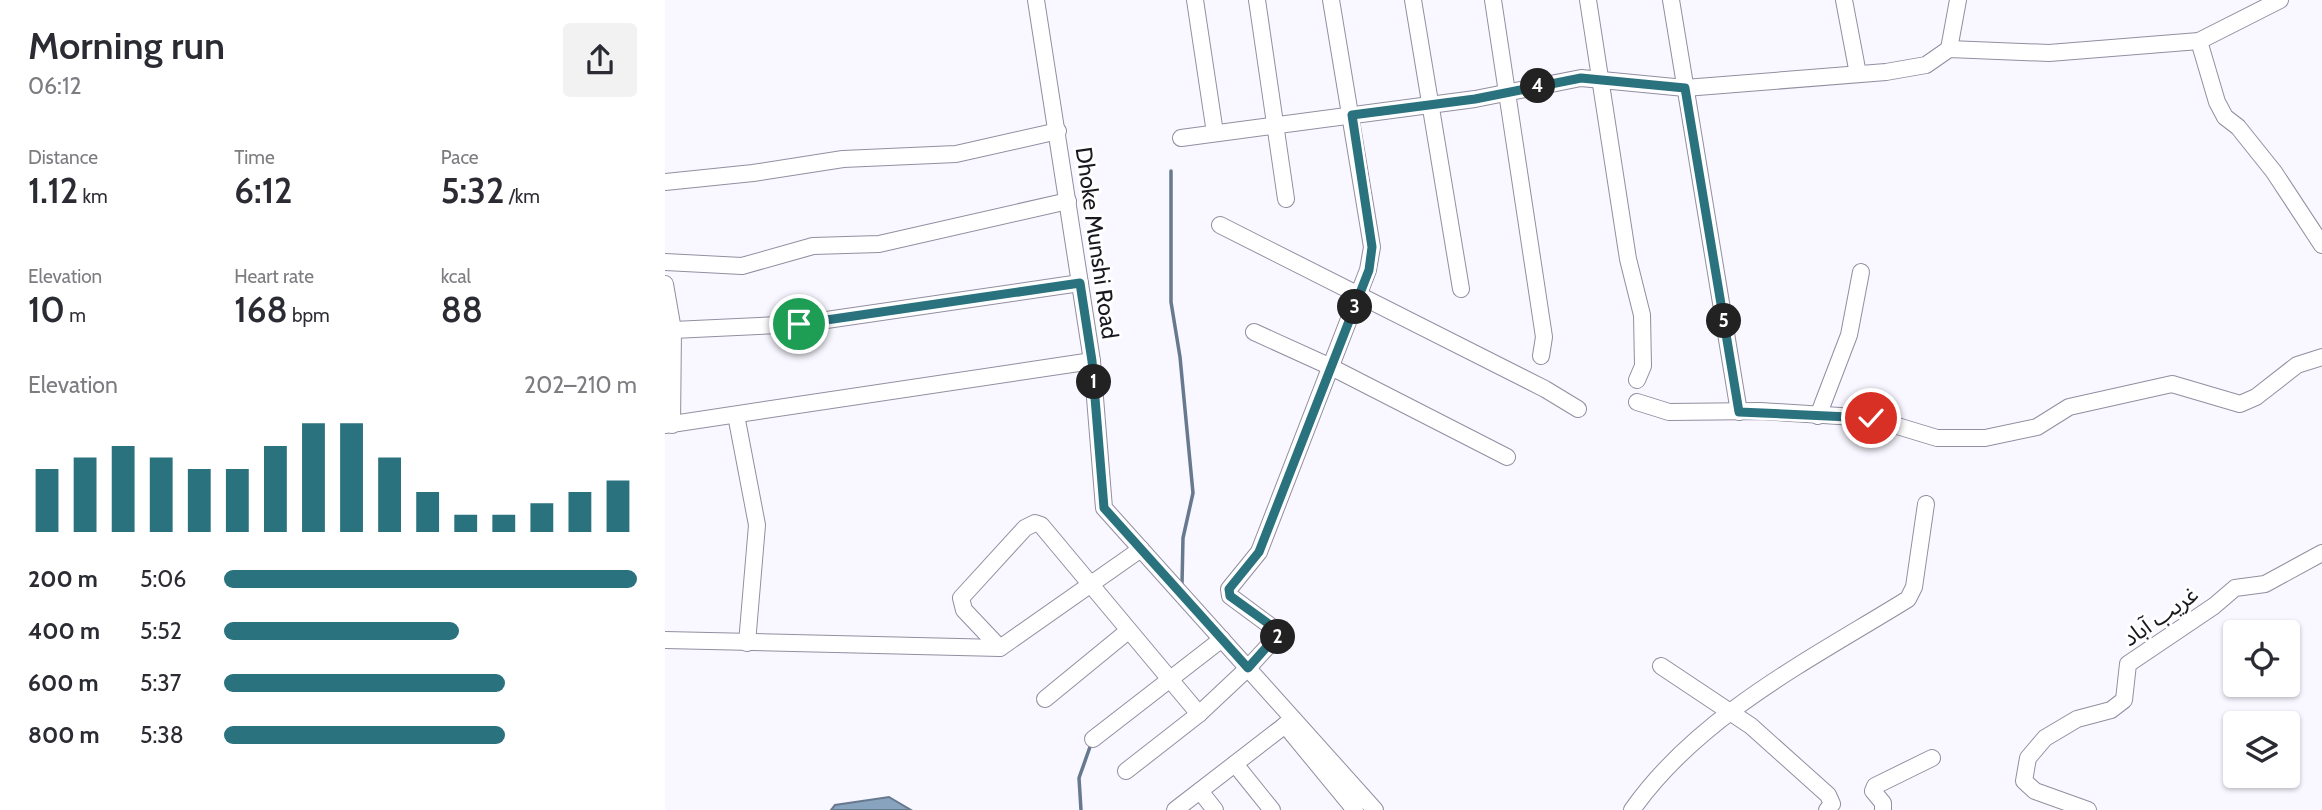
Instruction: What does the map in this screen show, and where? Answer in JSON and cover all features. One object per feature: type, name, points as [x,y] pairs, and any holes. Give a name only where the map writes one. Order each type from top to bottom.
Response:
[{"type":"street","name":"Dhoke Munshi Road","points":[[1036,0],[1092,361],[1104,508],[1248,668],[1289,722],[1375,810]]},
{"type":"street","points":[[1195,0],[1215,133]]},
{"type":"street","points":[[1257,0],[1286,199]]},
{"type":"street","points":[[1126,771],[1199,714],[1248,668],[1280,632],[1230,596],[1229,589],[1259,552],[1359,295],[1372,247],[1331,0]]},
{"type":"street","points":[[1413,0],[1461,289]]},
{"type":"street","points":[[1493,0],[1544,337],[1541,356]]},
{"type":"street","points":[[1588,0],[1628,259],[1642,315],[1643,366],[1637,380]]},
{"type":"street","points":[[1671,0],[1739,412]]},
{"type":"street","points":[[1844,0],[1858,74]]},
{"type":"street","points":[[1949,49],[1958,0]]},
{"type":"street","points":[[1181,138],[1430,105],[1581,78],[1685,88],[1858,74],[1926,65],[1949,49],[2049,52],[2199,41],[2280,0]]},
{"type":"street","points":[[2199,41],[2217,102],[2225,117],[2238,127],[2274,172],[2322,245]]},
{"type":"street","points":[[665,182],[753,173],[843,159],[956,153],[1058,131]]},
{"type":"street","points":[[665,262],[742,266],[813,246],[879,244],[1068,201]]},
{"type":"street","points":[[1220,225],[1545,389],[1578,409]]},
{"type":"street","points":[[1818,416],[1849,335],[1861,272]]},
{"type":"street","points":[[669,329],[799,324],[1080,283]]},
{"type":"street","points":[[665,284],[669,329],[669,425],[1092,361]]},
{"type":"street","points":[[1254,332],[1331,367],[1507,457]]},
{"type":"street","points":[[1637,402],[1669,412],[1871,418],[1937,438],[1985,438],[2037,427],[2069,407],[2172,384],[2240,404],[2256,397],[2297,366],[2322,357]]},
{"type":"street","points":[[736,415],[757,525],[747,643]]},
{"type":"street","points":[[1632,810],[1643,794],[1728,710],[1908,599],[1914,587],[1926,504]]},
{"type":"street","points":[[1000,648],[964,610],[961,598],[1025,528],[1035,523],[1041,525],[1199,714]]},
{"type":"street","points":[[665,640],[1000,648],[1141,549]]},
{"type":"street","name":"غریب آباد","points":[[2088,810],[2035,790],[2024,781],[2028,758],[2045,738],[2077,719],[2111,710],[2124,700],[2128,664],[2214,606],[2235,588],[2265,584],[2322,553]]},
{"type":"street","points":[[1045,699],[1128,631]]},
{"type":"street","points":[[1093,740],[1171,682],[1222,639]]},
{"type":"street","points":[[1661,666],[1751,726],[1828,795],[1832,804],[1827,810]]},
{"type":"street","points":[[1175,810],[1289,722],[1350,808]]},
{"type":"street","points":[[1883,810],[1883,803],[1873,791],[1875,786],[1932,758]]},
{"type":"street","points":[[1235,764],[1272,810]]},
{"type":"street","points":[[1200,791],[1215,810]]},
{"type":"water","points":[[889,797],[911,810],[831,810],[835,805]]},
{"type":"waterway","points":[[1171,171],[1171,302],[1180,357],[1193,493],[1183,538],[1182,584]]},
{"type":"waterway","points":[[1081,810],[1079,778],[1091,744]]},
{"type":"route","points":[[799,324],[1080,283],[1092,361],[1104,508],[1248,668],[1280,632],[1230,596],[1229,589],[1259,552],[1369,270],[1372,247],[1352,115],[1475,99],[1581,78],[1685,88],[1739,412],[1871,418]]}]
